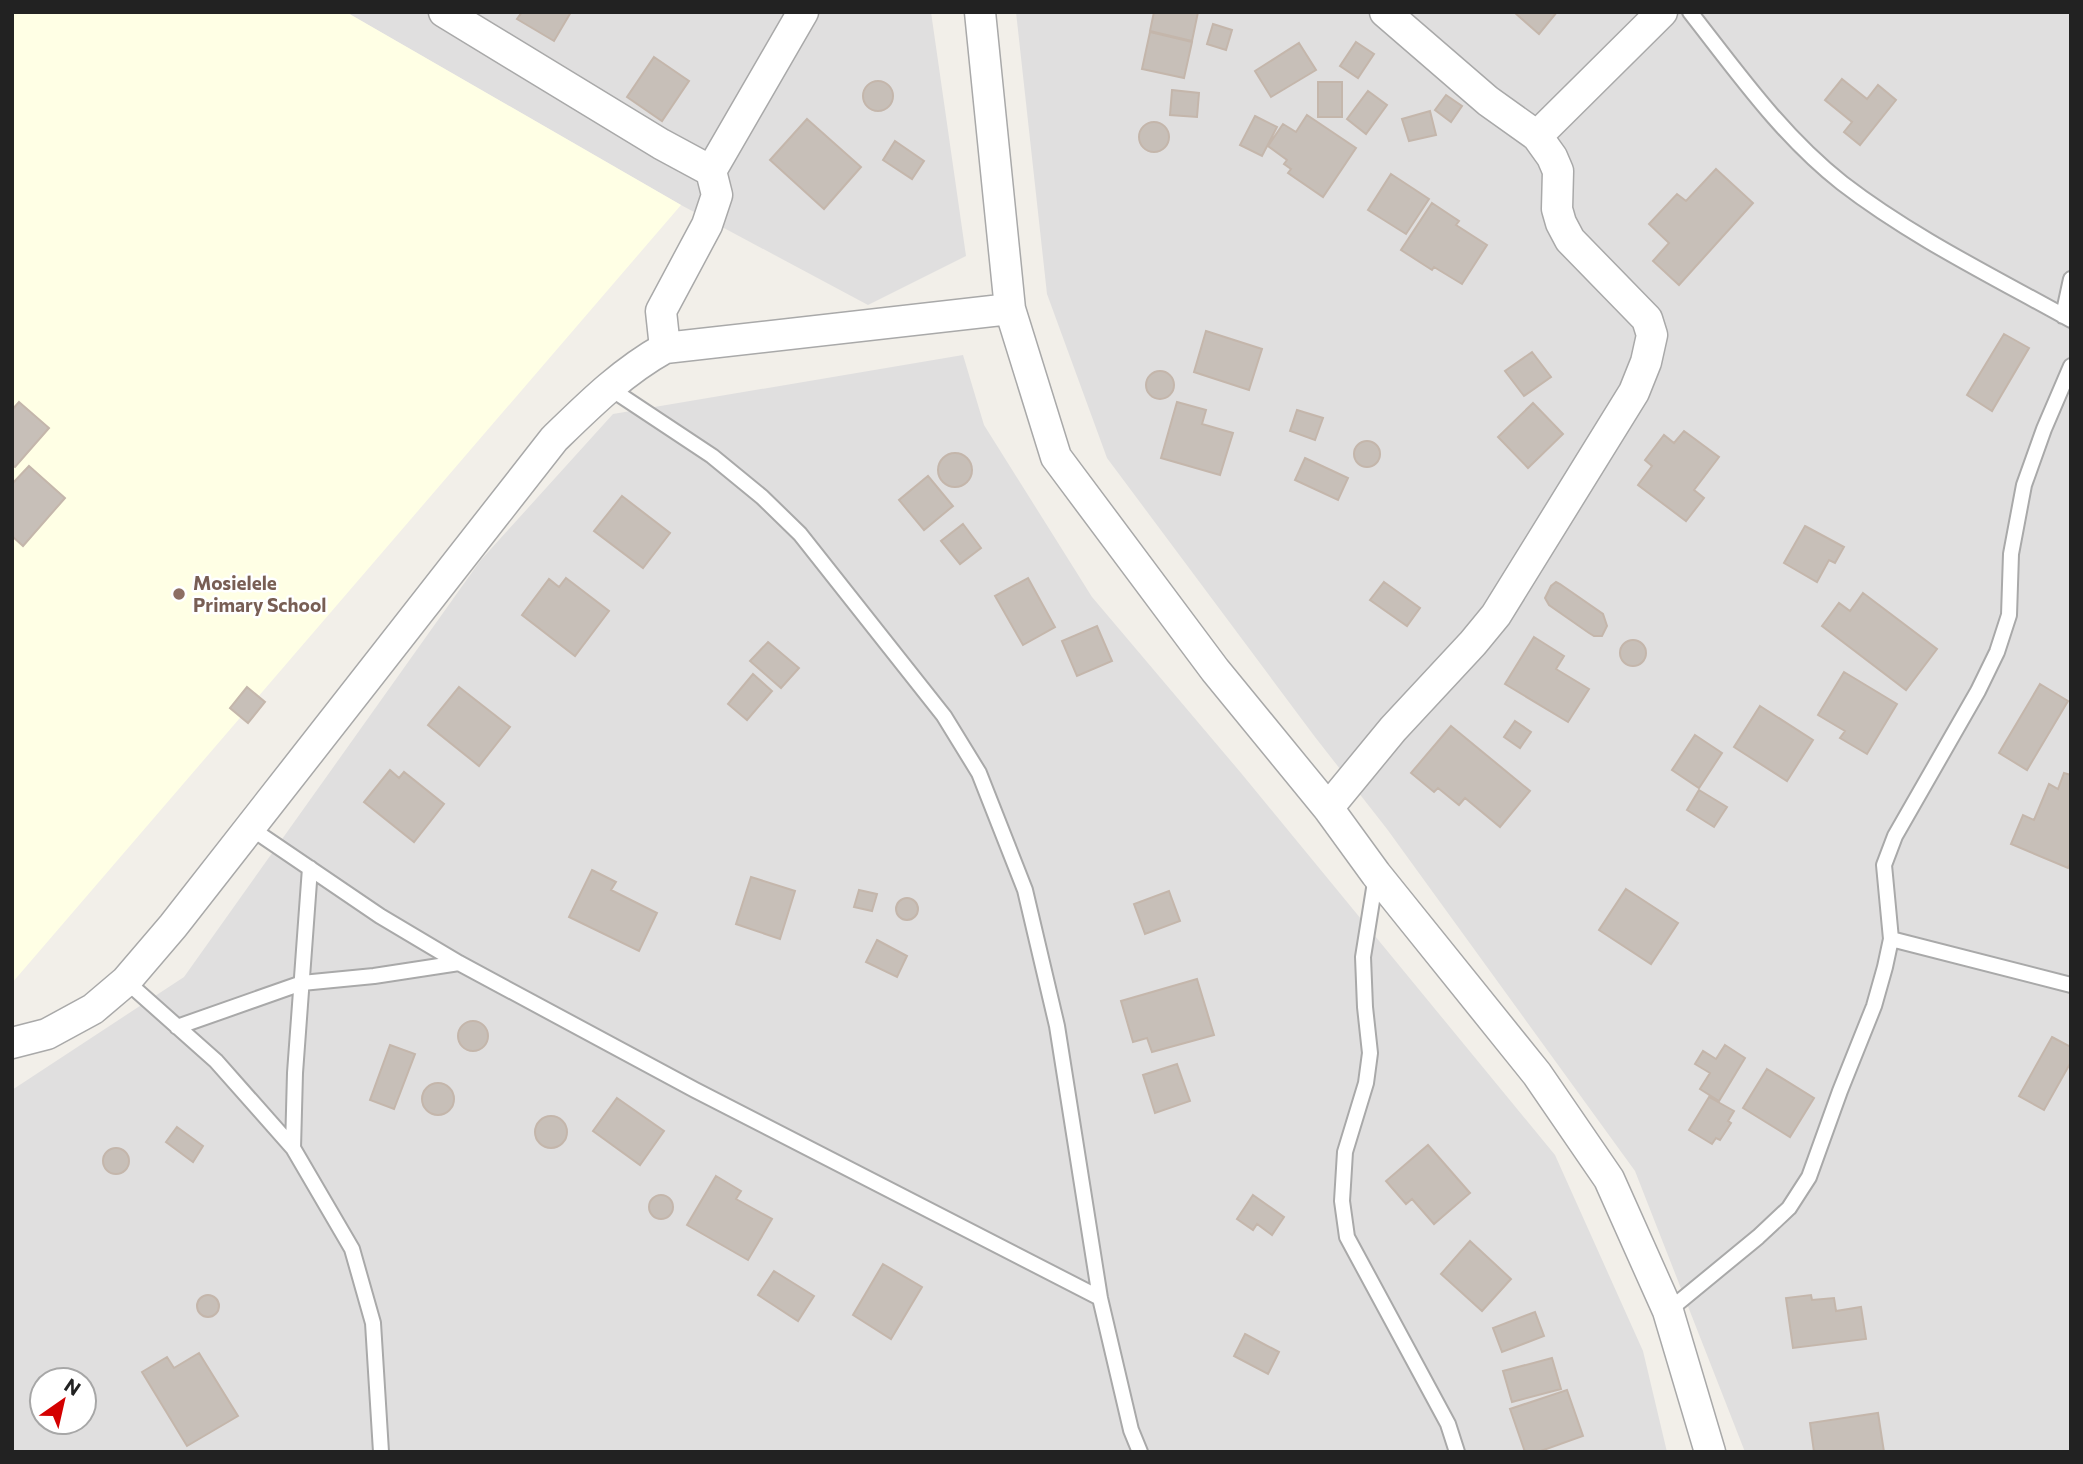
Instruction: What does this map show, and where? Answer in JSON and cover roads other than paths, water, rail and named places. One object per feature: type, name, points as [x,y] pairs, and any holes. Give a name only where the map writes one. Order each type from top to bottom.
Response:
[{"type":"street","points":[[444,12],[661,144],[712,171]]},
{"type":"street","points":[[665,348],[661,311],[707,225],[717,195],[712,171],[803,12]]},
{"type":"street","points":[[980,12],[1010,309],[1056,457],[1215,670],[1328,808],[1376,874],[1537,1074],[1609,1179],[1668,1311],[1710,1452]]},
{"type":"street","points":[[1328,808],[1393,729],[1474,643],[1496,615],[1634,392],[1646,362],[1652,335],[1647,319],[1570,240],[1557,209],[1558,171],[1537,136],[1488,101],[1385,12]]},
{"type":"street","points":[[1537,136],[1662,12]]},
{"type":"street","points":[[12,1043],[47,1034],[93,1009],[126,981],[173,926],[554,439],[608,387],[646,358],[665,348],[1010,309]]},
{"type":"lane","points":[[1690,12],[1780,125],[1842,183],[1922,237],[2067,318],[2071,279]]},
{"type":"lane","points":[[1668,1311],[1789,1208],[1809,1177],[1874,1006],[1885,967],[1891,939],[1884,865],[1895,836],[1978,691],[1997,652],[2010,615],[2011,554],[2024,485],[2071,366]]},
{"type":"lane","points":[[608,387],[712,456],[762,497],[800,534],[944,716],[979,773],[1025,890],[1057,1026],[1100,1298],[1131,1430],[1140,1452]]},
{"type":"lane","points":[[249,827],[380,916],[459,963],[695,1090],[1100,1298]]},
{"type":"lane","points":[[293,1148],[295,1073],[310,868]]},
{"type":"lane","points":[[1376,874],[1363,957],[1370,1053],[1366,1083],[1345,1152],[1342,1201],[1347,1237],[1448,1424],[1457,1452]]},
{"type":"lane","points":[[1891,939],[2071,985]]},
{"type":"lane","points":[[177,1027],[302,983],[374,976],[459,963]]},
{"type":"lane","points":[[126,981],[216,1061],[293,1148],[352,1249],[373,1323],[381,1452]]},
{"type":"place","name":"Mosielele Primary School","points":[[179,594]]}]
